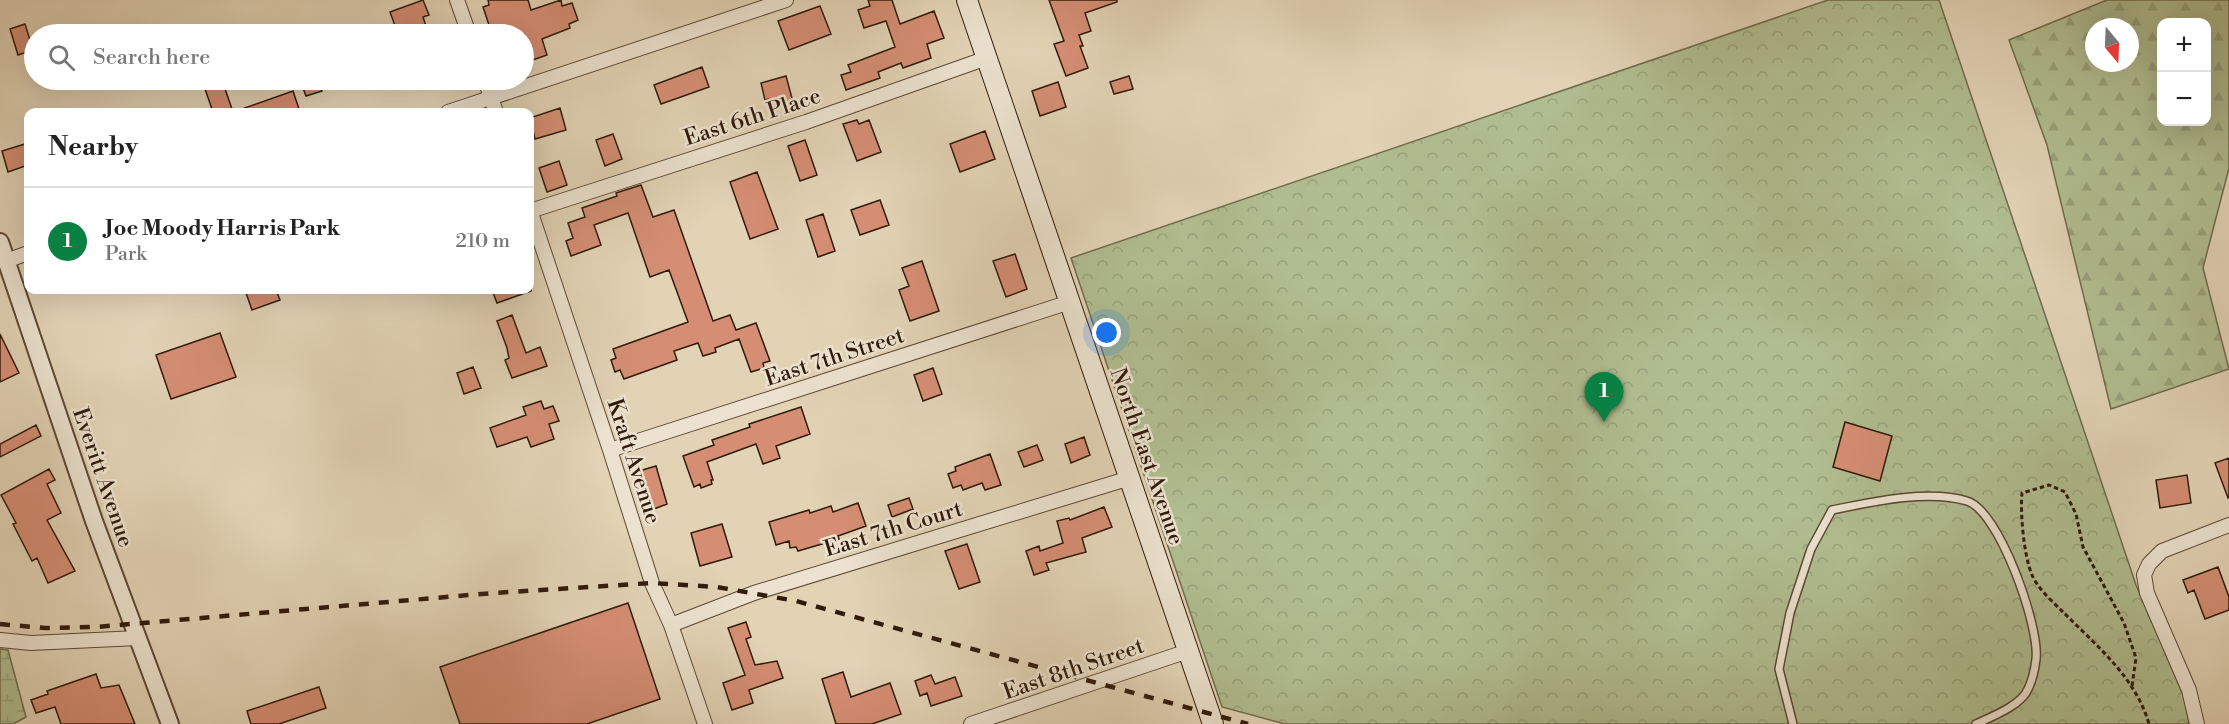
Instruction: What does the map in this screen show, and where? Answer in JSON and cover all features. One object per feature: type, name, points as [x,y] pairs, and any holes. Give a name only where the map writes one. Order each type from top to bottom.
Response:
[{"type":"main road","name":"North East Avenue","points":[[967,0],[1213,724]]},
{"type":"street","points":[[457,0],[465,24]]},
{"type":"street","points":[[534,84],[786,0]]},
{"type":"street","name":"East 6th Place","points":[[534,210],[806,122],[987,58]]},
{"type":"street","points":[[488,90],[495,108]]},
{"type":"street","points":[[460,108],[515,90]]},
{"type":"street","name":"Kraft Avenue","points":[[534,223],[652,583],[671,625],[705,724]]},
{"type":"street","name":"Everitt Avenue","points":[[0,242],[94,521],[170,724]]},
{"type":"street","points":[[6,261],[24,254]]},
{"type":"street","name":"East 7th Street","points":[[610,450],[1070,302]]},
{"type":"street","name":"East 7th Court","points":[[671,625],[754,593],[1130,478]]},
{"type":"street","points":[[2197,724],[2189,690],[2144,585],[2144,575],[2154,557],[2162,551],[2229,525]]},
{"type":"street","points":[[0,640],[31,643],[138,638]]},
{"type":"street","name":"East 8th Street","points":[[971,724],[1188,651]]},
{"type":"lane","points":[[1793,724],[1779,669],[1790,613],[1811,549],[1832,510],[1878,501],[1931,496],[1969,501],[1990,520],[2011,561],[2030,611],[2037,657],[2028,692],[2004,711],[1976,724]]},
{"type":"path","points":[[2132,686],[2136,658],[2124,623],[2083,547],[2076,513],[2066,492],[2049,485],[2022,493],[2020,511],[2032,575],[2044,593],[2112,662],[2132,686],[2149,724]]},
{"type":"green space","points":[[1828,0],[1939,0],[2136,585],[2185,699],[2189,724],[1285,724],[1222,707],[1071,258]]},
{"type":"green space","points":[[2107,0],[2229,0],[2229,168],[2203,268],[2229,369],[2111,409],[2047,145],[2009,40]]},
{"type":"green space","points":[[0,649],[8,650],[26,717],[13,724],[0,724]]},
{"type":"building","points":[[423,0],[429,15],[423,17],[425,24],[394,24],[390,12]]},
{"type":"building","points":[[488,0],[528,0],[531,10],[561,0],[562,6],[572,3],[578,20],[569,24],[570,28],[542,39],[547,55],[534,60],[534,24],[489,24],[483,7],[489,5]]},
{"type":"building","points":[[868,0],[892,0],[900,24],[934,11],[944,38],[927,44],[931,58],[903,68],[901,63],[878,72],[880,78],[846,90],[841,75],[851,72],[848,65],[895,47],[886,21],[864,28],[858,10],[870,6]]},
{"type":"building","points":[[1049,0],[1117,0],[1117,2],[1085,13],[1091,31],[1079,35],[1083,46],[1080,46],[1088,68],[1066,76],[1054,44],[1064,41]]},
{"type":"building","points":[[820,6],[831,34],[789,50],[778,21]]},
{"type":"building","points":[[24,24],[24,53],[18,55],[10,29]]},
{"type":"building","points":[[702,67],[709,87],[661,104],[654,85]]},
{"type":"building","points":[[786,76],[793,102],[771,108],[769,99],[765,100],[761,83]]},
{"type":"building","points":[[1129,76],[1133,89],[1114,94],[1110,82]]},
{"type":"building","points":[[1058,82],[1066,107],[1040,116],[1032,91]]},
{"type":"building","points":[[205,90],[225,90],[232,108],[212,108]]},
{"type":"building","points":[[304,90],[322,91],[306,96]]},
{"type":"building","points":[[293,91],[299,108],[245,108]]},
{"type":"building","points":[[560,108],[566,130],[535,139],[534,117]]},
{"type":"building","points":[[857,120],[859,124],[869,120],[881,152],[857,161],[843,124]]},
{"type":"building","points":[[985,131],[995,159],[960,172],[950,144]]},
{"type":"building","points":[[613,134],[622,159],[605,166],[596,140]]},
{"type":"building","points":[[805,140],[817,175],[800,181],[788,146]]},
{"type":"building","points":[[24,144],[24,166],[8,172],[2,151]]},
{"type":"building","points":[[559,161],[567,185],[547,192],[539,168]]},
{"type":"building","points":[[757,172],[778,229],[750,239],[730,182]]},
{"type":"building","points":[[641,185],[653,217],[674,210],[713,321],[730,315],[736,330],[756,323],[770,361],[763,363],[764,368],[751,372],[739,339],[715,348],[716,352],[703,356],[698,343],[674,351],[677,360],[624,379],[620,370],[615,372],[611,360],[616,358],[613,349],[688,322],[669,270],[650,277],[628,213],[594,225],[601,245],[571,256],[566,241],[573,238],[568,223],[585,217],[582,208]]},
{"type":"building","points":[[880,200],[889,225],[860,235],[851,210]]},
{"type":"building","points":[[823,214],[835,251],[818,257],[806,220]]},
{"type":"building","points":[[1015,254],[1027,289],[1006,297],[993,261]]},
{"type":"building","points":[[922,261],[939,311],[910,321],[899,290],[909,286],[902,268]]},
{"type":"building","points":[[246,294],[278,294],[280,300],[252,310]]},
{"type":"building","points":[[494,294],[522,294],[497,303]]},
{"type":"building","points":[[512,315],[526,353],[540,347],[547,366],[512,378],[505,360],[509,358],[507,348],[497,321]]},
{"type":"building","points":[[220,333],[236,377],[171,399],[156,355]]},
{"type":"building","points":[[0,334],[19,373],[0,382]]},
{"type":"building","points":[[473,367],[481,388],[464,394],[457,373]]},
{"type":"building","points":[[933,368],[942,394],[923,401],[914,375]]},
{"type":"building","points":[[541,401],[544,409],[553,406],[559,421],[549,424],[554,439],[531,447],[527,437],[497,447],[490,428],[526,415],[523,407]]},
{"type":"building","points":[[801,407],[810,434],[776,446],[780,458],[763,464],[756,444],[707,462],[713,480],[711,480],[712,484],[701,488],[700,484],[694,487],[683,456],[714,445],[712,440],[750,427],[749,424]]},
{"type":"building","points":[[1845,422],[1892,436],[1880,481],[1833,467]]},
{"type":"building","points":[[36,425],[41,436],[0,457],[0,444]]},
{"type":"building","points":[[1084,437],[1090,455],[1071,463],[1065,444]]},
{"type":"building","points":[[1037,445],[1043,460],[1024,467],[1018,452]]},
{"type":"building","points":[[990,454],[1001,485],[985,490],[982,483],[963,490],[961,485],[953,488],[948,474],[956,471],[955,467]]},
{"type":"building","points":[[2229,458],[2229,497],[2228,498],[2215,463]]},
{"type":"building","points":[[656,466],[667,504],[654,509],[639,471]]},
{"type":"building","points":[[49,469],[55,480],[47,484],[61,513],[47,520],[75,571],[48,583],[37,558],[32,561],[1,495]]},
{"type":"building","points":[[2187,475],[2191,503],[2160,508],[2156,480]]},
{"type":"building","points":[[909,498],[913,509],[892,517],[888,505]]},
{"type":"building","points":[[858,503],[866,526],[838,536],[839,539],[798,551],[796,547],[790,548],[789,541],[776,545],[769,522],[831,506],[833,512]]},
{"type":"building","points":[[1104,507],[1112,527],[1082,538],[1086,552],[1046,563],[1049,570],[1034,575],[1026,551],[1039,546],[1040,551],[1063,543],[1057,521],[1069,518],[1070,520]]},
{"type":"building","points":[[722,524],[732,557],[700,566],[691,533]]},
{"type":"building","points":[[967,544],[980,582],[959,589],[945,551]]},
{"type":"building","points":[[2218,567],[2229,597],[2229,610],[2205,619],[2194,590],[2188,593],[2183,580]]},
{"type":"building","points":[[628,603],[660,699],[587,724],[460,724],[440,667]]},
{"type":"building","points":[[746,622],[751,637],[746,639],[755,665],[777,661],[783,678],[749,690],[753,703],[732,710],[723,683],[745,675],[728,628]]},
{"type":"building","points":[[843,672],[851,697],[890,683],[901,714],[872,724],[836,724],[822,679]]},
{"type":"building","points":[[96,674],[101,688],[119,685],[135,724],[61,724],[55,707],[36,713],[31,700],[48,694],[47,691]]},
{"type":"building","points":[[931,675],[935,684],[955,677],[962,696],[931,706],[927,693],[920,696],[915,681]]},
{"type":"building","points":[[319,687],[326,708],[279,724],[251,724],[247,711]]},
{"type":"railway","points":[[0,624],[45,628],[96,627],[493,593],[652,583],[717,587],[796,601],[1248,724]]},
{"type":"place","name":"Joe Moody Harris Park","points":[[1604,422]]}]
